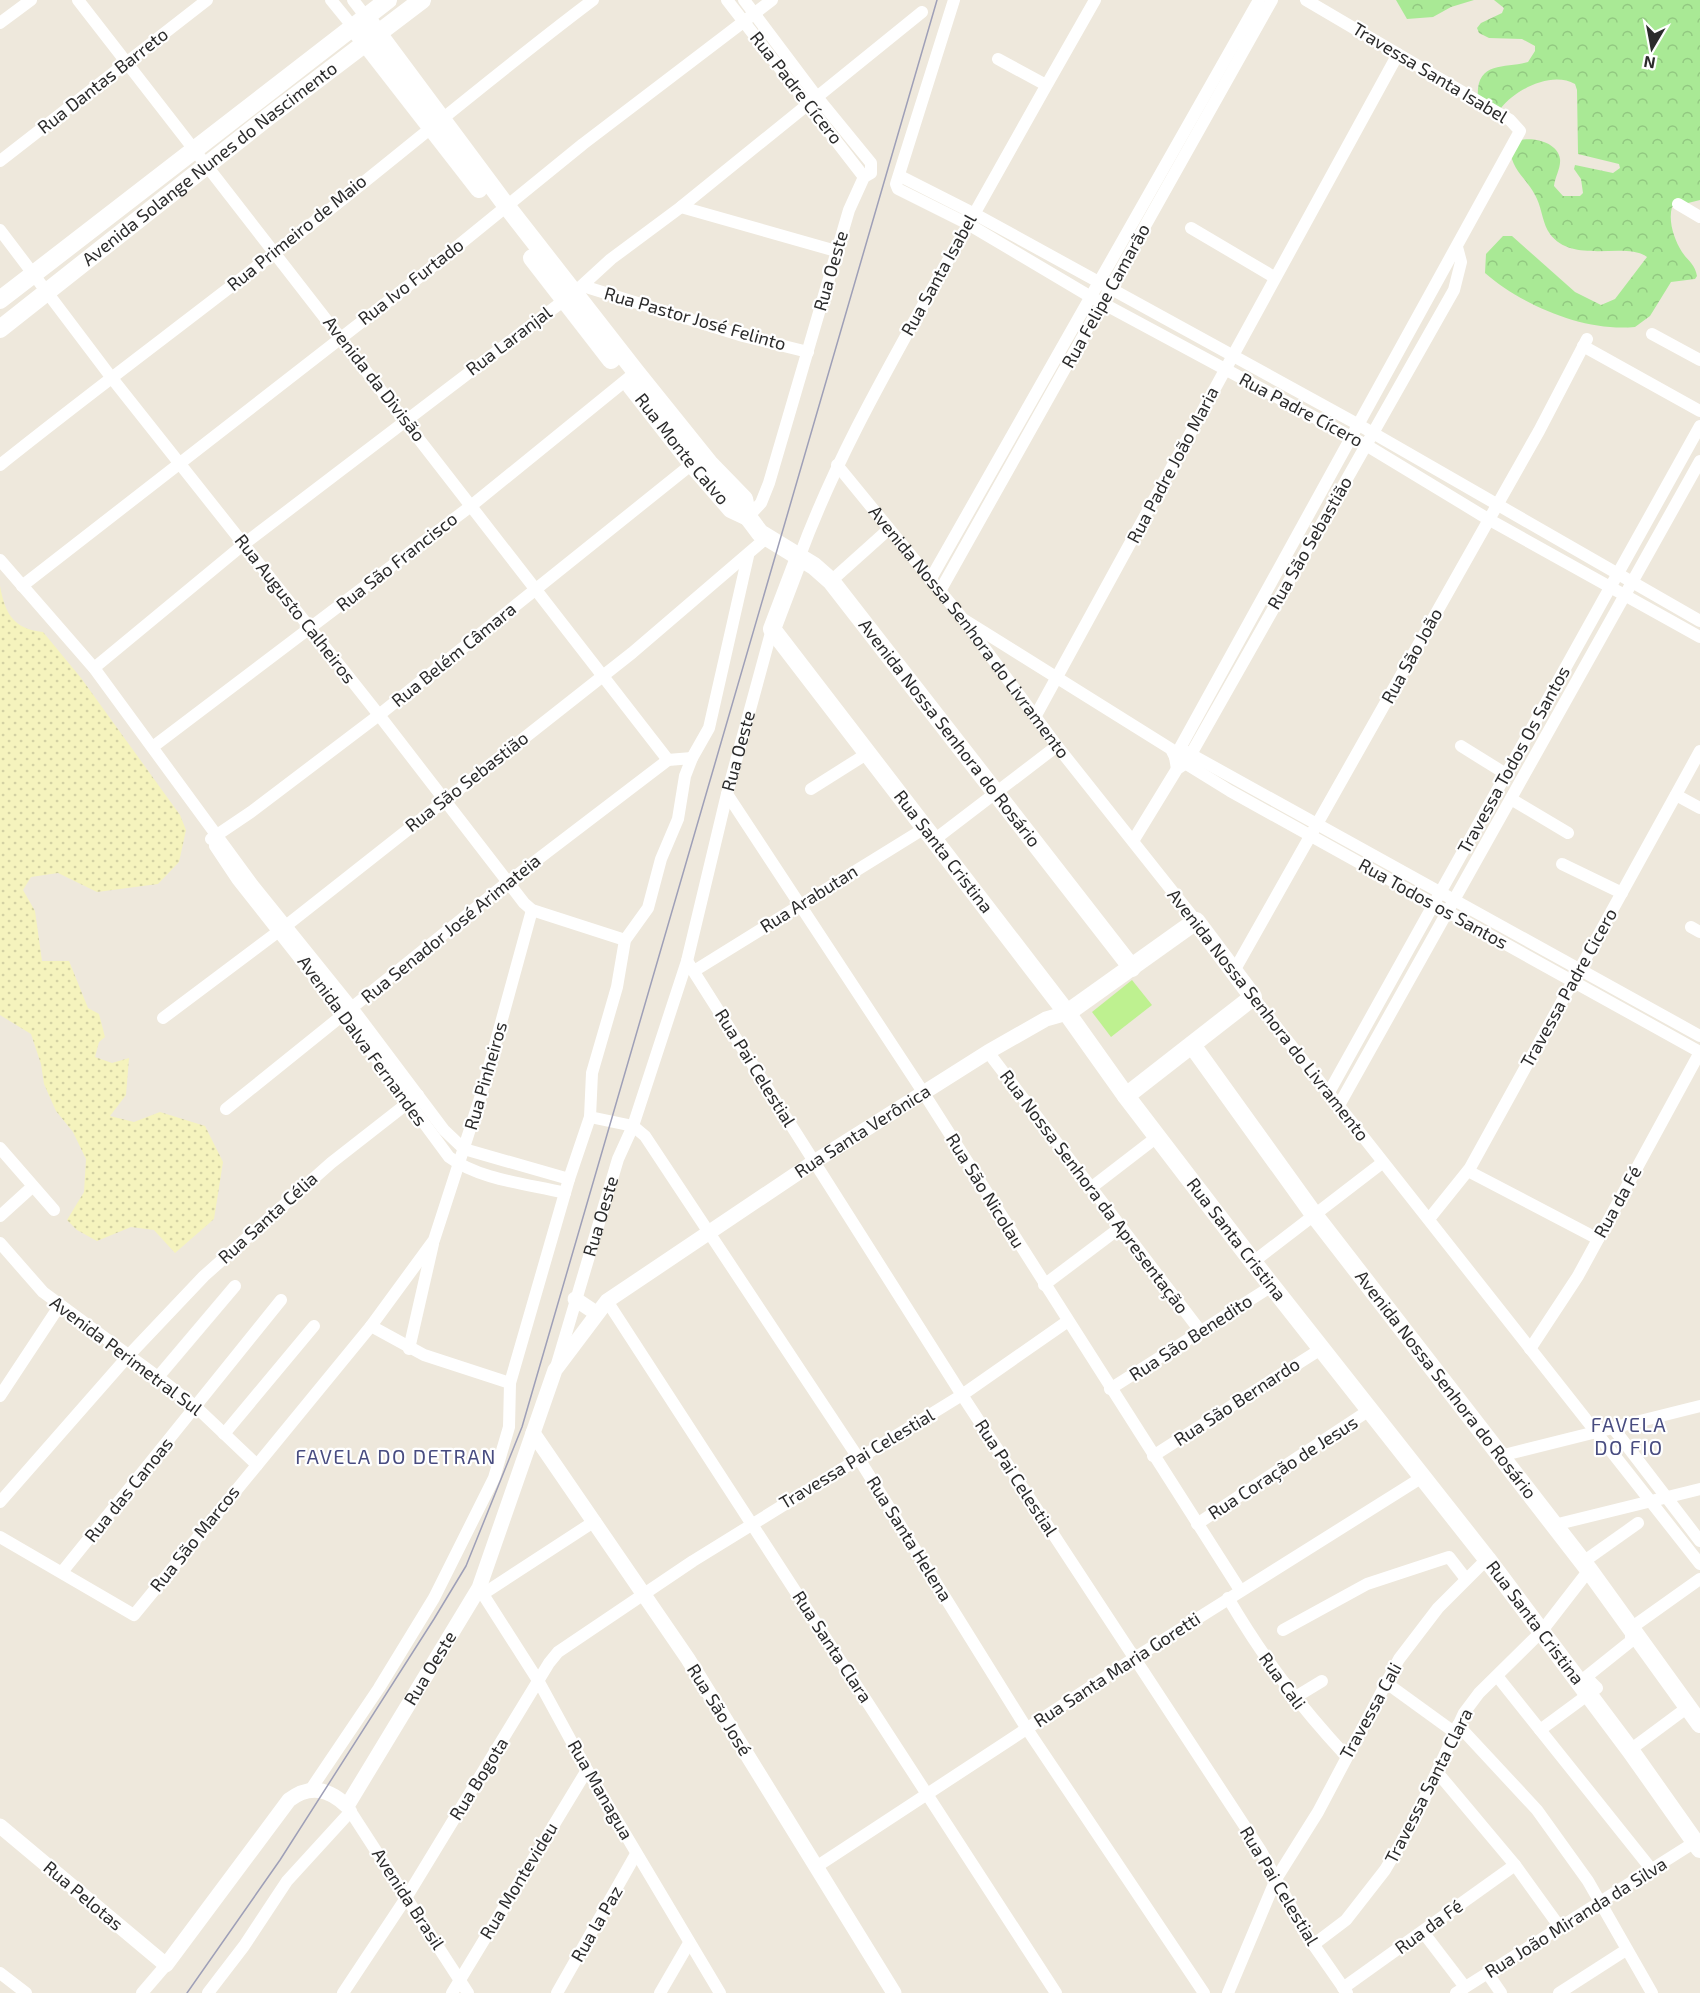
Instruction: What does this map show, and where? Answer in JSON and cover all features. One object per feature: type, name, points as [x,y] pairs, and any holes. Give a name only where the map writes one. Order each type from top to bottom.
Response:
[{"type":"main road","name":"Avenida Solange Nunes do Nascimento","points":[[0,300],[388,0]]},
{"type":"main road","name":"Avenida Solange Nunes do Nascimento","points":[[0,329],[422,0]]},
{"type":"main road","name":"Rua Monte Calvo","points":[[359,22],[501,208],[574,293],[692,464],[731,509],[748,517]]},
{"type":"main road","name":"Rua Monte Calvo","points":[[631,376],[744,499],[748,517]]},
{"type":"main road","name":"Avenida Nossa Senhora do Rosário","points":[[748,517],[765,539],[824,573],[831,581],[1132,968]]},
{"type":"main road","name":"Rua Oeste","points":[[772,629],[800,558]]},
{"type":"main road","name":"Rua Santa Cristina","points":[[772,629],[1067,1013],[1126,1096],[1252,1262],[1487,1559],[1630,1750],[1697,1845]]},
{"type":"main road","name":"Rua Santa Verônica","points":[[1067,1013],[1196,921]]},
{"type":"main road","name":"Avenida Nossa Senhora do Livramento","points":[[1196,921],[1253,997]]},
{"type":"main road","points":[[1126,1096],[1253,997]]},
{"type":"main road","name":"Avenida Nossa Senhora do Rosário","points":[[1192,1045],[1315,1216],[1586,1566],[1700,1724]]},
{"type":"street","points":[[0,24],[31,0]]},
{"type":"street","name":"Avenida da Divisão","points":[[78,0],[668,760]]},
{"type":"street","name":"Rua Dantas Barreto","points":[[0,161],[207,0]]},
{"type":"street","name":"Rua Monte Calvo","points":[[331,0],[359,22]]},
{"type":"street","name":"Rua Monte Calvo","points":[[353,0],[359,22]]},
{"type":"street","name":"Rua Primeiro de Maio","points":[[0,465],[111,376],[275,254],[436,122],[593,0]]},
{"type":"street","name":"Rua Padre Cícero","points":[[727,0],[750,17],[813,101],[864,177]]},
{"type":"street","name":"Rua Padre Cícero","points":[[744,0],[750,17]]},
{"type":"street","name":"Rua Ivo Furtado","points":[[22,586],[422,275],[501,208],[772,0]]},
{"type":"street","points":[[900,176],[954,0]]},
{"type":"street","name":"Rua Santa Isabel","points":[[800,558],[837,465],[971,218],[1095,0]]},
{"type":"street","name":"Rua Felipe Camarão","points":[[1105,286],[1259,0]]},
{"type":"street","name":"Rua Felipe Camarão","points":[[930,580],[1272,0]]},
{"type":"street","name":"Travessa Santa Isabel","points":[[1306,0],[1510,120],[1520,131]]},
{"type":"street","name":"Rua Laranjal","points":[[94,668],[244,544],[574,293],[611,259],[681,207],[922,12]]},
{"type":"street","name":"Rua Padre João Maria","points":[[1035,717],[1058,680],[1274,277],[1398,54]]},
{"type":"street","points":[[998,59],[1046,85]]},
{"type":"street","name":"Rua Padre Cícero","points":[[813,101],[871,163]]},
{"type":"street","name":"Rua São Sebastião","points":[[1133,841],[1272,582],[1520,131]]},
{"type":"street","name":"Rua Oeste","points":[[748,517],[760,503],[769,483],[849,210],[864,177],[871,173],[871,163]]},
{"type":"street","name":"Rua Padre Cícero","points":[[1700,621],[1496,506],[1359,425],[1105,286],[971,218],[899,190],[896,185],[900,176],[971,218],[1097,300],[1352,437],[1488,519],[1626,593],[1700,637]]},
{"type":"street","points":[[1678,204],[1700,217]]},
{"type":"street","points":[[681,207],[836,251]]},
{"type":"street","points":[[1191,228],[1274,277]]},
{"type":"street","name":"Rua Augusto Calheiros","points":[[0,230],[111,376],[532,910]]},
{"type":"street","name":"Rua São Sebastião","points":[[1180,757],[1285,588],[1454,290],[1461,262],[1457,248]]},
{"type":"street","name":"Rua Pastor José Felinto","points":[[574,293],[808,352]]},
{"type":"street","name":"Rua Felipe Camarão","points":[[940,591],[1097,300]]},
{"type":"street","points":[[1652,334],[1700,360]]},
{"type":"street","name":"Rua São João","points":[[1234,971],[1539,431],[1585,343],[1700,411]]},
{"type":"street","name":"Rua São Francisco","points":[[153,746],[471,506],[631,376]]},
{"type":"street","name":"Travessa Todos Os Santos","points":[[1328,1094],[1700,426]]},
{"type":"street","name":"Travessa Todos Os Santos","points":[[1338,1107],[1632,581],[1694,484],[1700,460]]},
{"type":"street","name":"Rua Belém Câmara","points":[[214,837],[379,715],[692,464]]},
{"type":"street","name":"Avenida Nossa Senhora do Livramento","points":[[837,465],[963,619],[1057,746],[1196,921]]},
{"type":"street","points":[[831,581],[889,529]]},
{"type":"street","name":"Rua São Sebastião","points":[[163,1017],[283,928],[604,675],[748,556],[765,539]]},
{"type":"street","name":"Rua Oeste","points":[[142,1993],[166,1965],[281,1809],[299,1793],[311,1789],[379,1688],[434,1598],[485,1501],[509,1427],[510,1383],[568,1179],[590,1117],[592,1073],[615,996],[625,940],[645,914],[651,900],[661,859],[678,819],[686,760],[709,728],[748,556]]},
{"type":"street","name":"Avenida Dalva Fernandes","points":[[0,560],[94,668],[153,746],[214,837],[349,1013],[418,1095],[444,1130],[465,1149],[568,1179]]},
{"type":"street","points":[[1272,582],[1285,588]]},
{"type":"street","name":"Rua Todos os Santos","points":[[963,619],[1180,757],[1312,836],[1700,1052]]},
{"type":"street","name":"Rua Oeste","points":[[208,1993],[244,1946],[287,1881],[349,1808],[481,1591],[555,1370],[618,1160],[633,1126],[691,966],[727,794],[772,629]]},
{"type":"street","name":"Rua Arabutan","points":[[691,966],[930,834],[998,793],[1057,746]]},
{"type":"street","points":[[1461,746],[1506,774]]},
{"type":"street","points":[[1520,748],[1535,756]]},
{"type":"street","name":"Travessa Padre Cicero","points":[[1429,1219],[1467,1171],[1700,751]]},
{"type":"street","points":[[811,789],[868,753]]},
{"type":"street","name":"Rua Todos os Santos","points":[[1180,757],[1318,824],[1700,1036]]},
{"type":"street","points":[[668,760],[686,760]]},
{"type":"street","name":"Rua Senador José Arimateia","points":[[226,1109],[349,1013],[508,882],[668,760]]},
{"type":"street","name":"Rua São Nicolau","points":[[727,794],[923,1092],[1240,1590]]},
{"type":"street","points":[[1676,795],[1700,808]]},
{"type":"street","name":"Travessa Todos Os Santos","points":[[1511,799],[1568,833]]},
{"type":"street","points":[[1562,864],[1622,893]]},
{"type":"street","points":[[532,910],[625,940]]},
{"type":"street","name":"Rua Pinheiros","points":[[409,1348],[434,1240],[465,1149],[532,910]]},
{"type":"street","name":"Rua Pai Celestial","points":[[691,966],[962,1395],[1261,1851],[1314,1945],[1345,1990]]},
{"type":"street","name":"Avenida Nossa Senhora do Livramento","points":[[1253,997],[1700,1564]]},
{"type":"street","name":"Avenida Dalva Fernandes","points":[[349,1013],[407,1102],[440,1147],[460,1165],[565,1193]]},
{"type":"street","name":"Rua Santa Verônica","points":[[555,1370],[607,1300],[923,1092],[1047,1018],[1067,1013]]},
{"type":"street","name":"Rua Nossa Senhora da Apresentação","points":[[988,1052],[1201,1332]]},
{"type":"street","name":"Rua da Fé","points":[[1530,1349],[1573,1284],[1700,1052]]},
{"type":"street","name":"Rua Santa Célia","points":[[0,1502],[130,1354],[204,1276],[331,1163],[418,1095]]},
{"type":"street","points":[[590,1117],[633,1126]]},
{"type":"street","name":"Rua Santa Helena","points":[[633,1126],[645,1136],[859,1459],[1028,1729],[1204,1993]]},
{"type":"street","points":[[1092,1187],[1157,1137]]},
{"type":"street","points":[[0,1149],[54,1210]]},
{"type":"street","points":[[1252,1262],[1382,1163]]},
{"type":"street","points":[[1467,1171],[1598,1239]]},
{"type":"street","points":[[0,1216],[32,1187]]},
{"type":"street","points":[[1044,1285],[1121,1227]]},
{"type":"street","name":"Rua Pinheiros","points":[[257,1465],[371,1326],[434,1240]]},
{"type":"street","name":"Avenida Perimetral Sul","points":[[0,1243],[28,1276],[60,1305],[130,1354],[196,1407],[257,1465]]},
{"type":"street","points":[[158,1377],[235,1286]]},
{"type":"street","name":"Rua São Benedito","points":[[1110,1389],[1272,1286]]},
{"type":"street","points":[[575,1299],[596,1313]]},
{"type":"street","name":"Rua das Canoas","points":[[62,1572],[281,1300]]},
{"type":"street","name":"Rua Santa Clara","points":[[607,1300],[1056,1993]]},
{"type":"street","points":[[0,1396],[60,1305]]},
{"type":"street","name":"Travessa Pai Celestial","points":[[645,1594],[752,1523],[962,1395],[1068,1321]]},
{"type":"street","points":[[224,1434],[314,1326]]},
{"type":"street","points":[[371,1326],[409,1348],[510,1383]]},
{"type":"street","name":"Rua São Bernardo","points":[[1153,1456],[1321,1349]]},
{"type":"street","points":[[1500,1456],[1700,1406]]},
{"type":"street","name":"Rua Coração de Jesus","points":[[1197,1524],[1368,1411]]},
{"type":"street","points":[[1614,1429],[1700,1541]]},
{"type":"street","name":"Rua São José","points":[[533,1433],[645,1594],[894,1993]]},
{"type":"street","name":"Rua São Marcos","points":[[62,1572],[134,1615],[257,1465]]},
{"type":"street","name":"Rua Santa Maria Goretti","points":[[816,1868],[1240,1590],[1421,1478]]},
{"type":"street","points":[[1554,1525],[1700,1489]]},
{"type":"street","points":[[1686,1521],[1700,1518]]},
{"type":"street","points":[[481,1591],[595,1521]]},
{"type":"street","name":"Travessa Santa Clara","points":[[1314,1945],[1346,1920],[1385,1870],[1414,1821],[1456,1729],[1479,1693],[1541,1632],[1586,1566],[1638,1523]]},
{"type":"street","points":[[0,1537],[62,1572]]},
{"type":"street","points":[[1283,1630],[1367,1584],[1449,1557],[1466,1579]]},
{"type":"street","name":"Travessa Cali","points":[[1228,1993],[1276,1879],[1318,1812],[1385,1682],[1418,1634],[1466,1579],[1487,1559]]},
{"type":"street","points":[[1540,1730],[1597,1688],[1586,1677],[1631,1641],[1631,1628],[1700,1579]]},
{"type":"street","name":"Rua Managua","points":[[481,1591],[539,1682],[586,1770],[720,1993]]},
{"type":"street","name":"Rua Bogota","points":[[343,1993],[406,1898],[549,1663],[568,1644],[645,1594]]},
{"type":"street","name":"Rua Cali","points":[[1228,1598],[1267,1662],[1294,1698],[1346,1756]]},
{"type":"street","points":[[1497,1676],[1652,1870]]},
{"type":"street","points":[[1294,1698],[1322,1681]]},
{"type":"street","points":[[1385,1682],[1456,1729],[1537,1810],[1588,1881],[1652,1993]]},
{"type":"street","points":[[1630,1750],[1688,1707]]},
{"type":"street","name":"Rua Montevideu","points":[[452,1993],[586,1770]]},
{"type":"street","points":[[1437,1772],[1515,1865],[1559,1926]]},
{"type":"street","points":[[311,1789],[331,1794],[349,1808]]},
{"type":"street","name":"Avenida Brasil","points":[[349,1808],[468,1993]]},
{"type":"street","name":"Rua Pelotas","points":[[0,1826],[166,1965]]},
{"type":"street","name":"Rua João Miranda da Silva","points":[[1460,1990],[1559,1926],[1697,1845]]},
{"type":"street","name":"Rua la Paz","points":[[556,1993],[636,1854]]},
{"type":"street","name":"Rua da Fé","points":[[1345,1990],[1515,1865]]},
{"type":"street","points":[[1423,1932],[1460,1990]]},
{"type":"street","points":[[660,1993],[689,1943]]},
{"type":"street","points":[[1559,1993],[1626,1950]]},
{"type":"street","points":[[0,1972],[26,1993]]},
{"type":"street","points":[[1488,1974],[1501,1993]]},
{"type":"green space","points":[[1396,0],[1474,0],[1451,7],[1433,17],[1407,19]]},
{"type":"green space","points":[[1494,0],[1700,0],[1700,200],[1672,207],[1671,218],[1676,241],[1697,276],[1695,279],[1671,282],[1650,316],[1635,327],[1596,325],[1556,314],[1517,296],[1485,273],[1486,254],[1503,236],[1512,236],[1575,292],[1601,305],[1615,299],[1647,257],[1626,251],[1585,251],[1572,248],[1560,243],[1550,234],[1537,199],[1517,170],[1509,147],[1521,140],[1533,139],[1545,142],[1555,149],[1560,162],[1554,186],[1563,196],[1580,196],[1583,193],[1581,179],[1574,169],[1575,165],[1613,173],[1620,168],[1619,164],[1578,154],[1575,84],[1556,80],[1535,84],[1516,94],[1501,108],[1478,99],[1478,86],[1486,72],[1501,66],[1528,62],[1535,51],[1535,46],[1522,39],[1489,38],[1479,33],[1477,28],[1481,23],[1502,13],[1504,8]]},
{"type":"green space","points":[[1132,980],[1152,1005],[1111,1037],[1092,1012]]},
{"type":"sand","points":[[0,586],[12,618],[24,627],[43,632],[81,678],[180,815],[186,830],[179,862],[158,884],[97,892],[58,873],[31,877],[23,890],[35,911],[42,961],[69,961],[88,1008],[99,1014],[105,1037],[99,1042],[95,1057],[112,1063],[129,1058],[126,1095],[110,1116],[134,1122],[160,1112],[205,1126],[223,1162],[214,1219],[175,1253],[154,1230],[131,1227],[97,1241],[77,1230],[67,1220],[84,1192],[86,1159],[73,1132],[56,1111],[44,1084],[41,1064],[31,1034],[0,1015]]},
{"type":"tram line","points":[[187,1993],[280,1860],[466,1566],[522,1427],[937,0]]},
{"type":"district","name":"FAVELA DO FIO","points":[[1629,1436]]},
{"type":"district","name":"FAVELA DO DETRAN","points":[[396,1457]]}]
